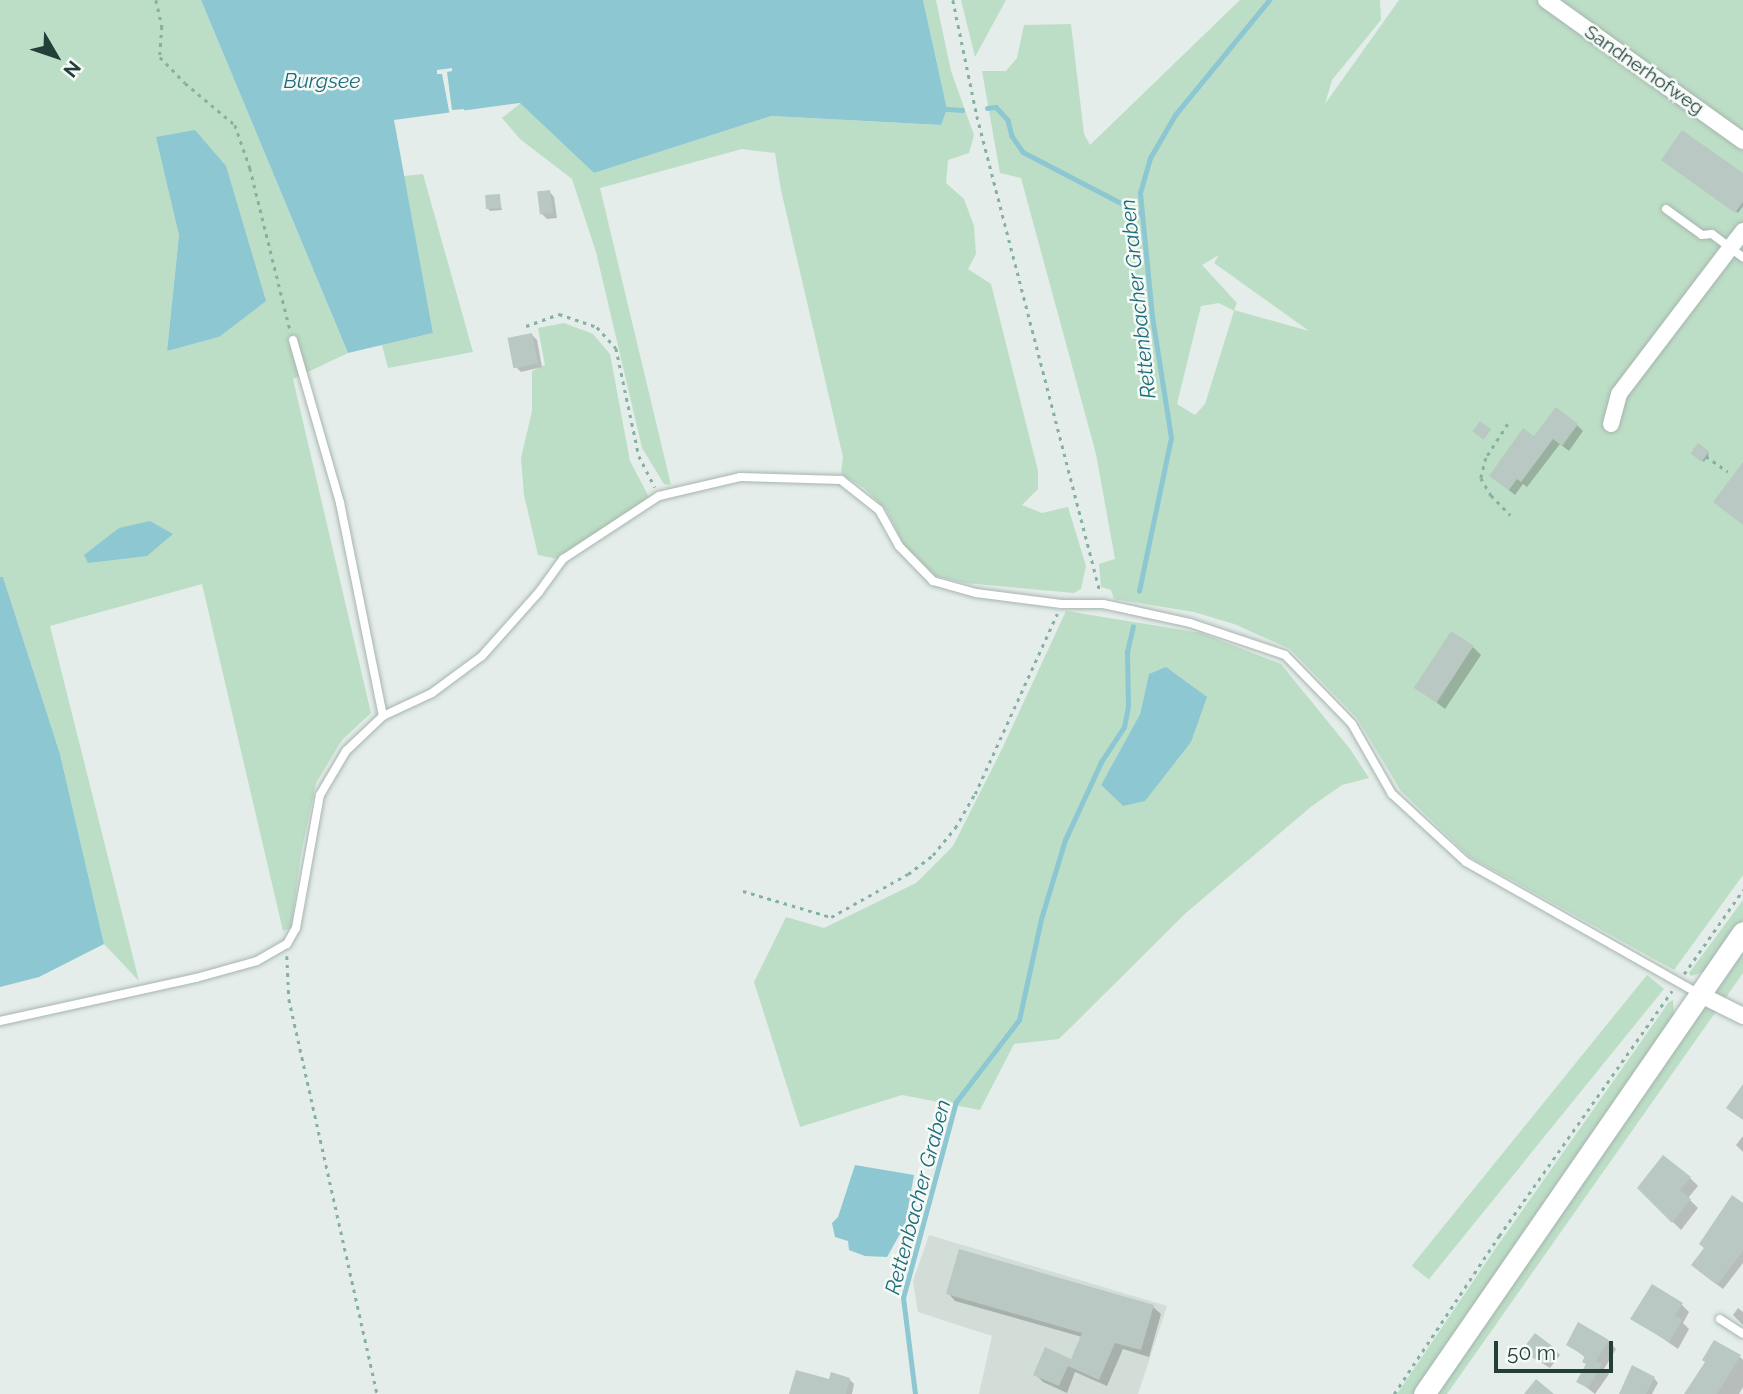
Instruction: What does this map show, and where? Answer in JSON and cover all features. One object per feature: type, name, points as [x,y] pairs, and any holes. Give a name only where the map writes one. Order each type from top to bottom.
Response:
[{"type":"main road","points":[[1424,1394],[1743,932]]},
{"type":"street","name":"Sandnerhofweg","points":[[1546,0],[1743,141]]},
{"type":"street","points":[[1612,424],[1619,394],[1737,252],[1743,231]]},
{"type":"street","points":[[1699,994],[1743,1016]]},
{"type":"lane","points":[[1666,209],[1702,235],[1712,234],[1737,252]]},
{"type":"lane","points":[[293,340],[340,503],[383,716]]},
{"type":"lane","points":[[0,1021],[196,978],[257,961],[287,944],[296,928],[320,794],[346,751],[383,716],[432,693],[482,656],[539,592],[563,559],[659,496],[740,477],[841,480],[879,510],[899,546],[933,581],[976,593],[1061,604],[1103,604],[1190,622],[1285,655],[1352,724],[1392,794],[1466,862],[1699,994]]},
{"type":"lane","points":[[1720,1319],[1743,1334]]},
{"type":"path","points":[[156,0],[162,26],[160,58],[235,125],[250,168],[293,340]]},
{"type":"path","points":[[953,0],[980,129],[1103,604]]},
{"type":"path","points":[[526,326],[559,314],[597,327],[616,348],[639,456],[659,496]]},
{"type":"path","points":[[1508,424],[1486,458],[1481,478],[1491,495],[1510,515]]},
{"type":"path","points":[[1706,456],[1728,472]]},
{"type":"path","points":[[743,891],[831,917],[908,874],[933,855],[955,828],[975,794],[1061,604]]},
{"type":"path","points":[[1683,976],[1743,890]]},
{"type":"path","points":[[287,944],[289,999],[377,1394]]},
{"type":"path","points":[[1394,1394],[1499,1236],[1670,995]]},
{"type":"shaded area","points":[[929,1235],[1167,1306],[1138,1394],[979,1394],[992,1336],[918,1312],[913,1281]]},
{"type":"green space","points":[[0,0],[201,0],[348,353],[293,379],[371,713],[342,740],[316,783],[301,854],[291,928],[283,931],[202,584],[50,626],[139,981],[104,944],[60,754],[3,577],[0,577]],"holes":[[[179,235],[219,337],[167,351]]]},
{"type":"green space","points":[[923,0],[936,0],[951,71],[974,135],[969,153],[948,160],[946,183],[964,199],[974,226],[976,254],[968,269],[991,284],[1038,471],[1038,489],[1022,505],[1042,513],[1068,507],[1086,566],[1081,589],[1074,593],[965,583],[935,576],[905,547],[887,511],[864,488],[841,474],[843,457],[781,190],[775,153],[742,149],[600,188],[671,485],[664,484],[642,448],[596,252],[572,179],[520,139],[502,118],[521,103],[594,173],[771,116],[940,125],[947,109]]},
{"type":"green space","points":[[961,0],[1006,0],[975,57]]},
{"type":"green space","points":[[1240,0],[1380,0],[1381,20],[1332,80],[1325,104],[1399,0],[1743,0],[1743,875],[1674,970],[1470,857],[1401,791],[1357,718],[1290,649],[1234,624],[1194,612],[1114,599],[1111,590],[1101,587],[1099,564],[1115,559],[1096,454],[1021,178],[1000,173],[982,71],[1006,71],[1017,58],[1024,25],[1071,24],[1084,134],[1090,145]],"holes":[[[1219,255],[1214,263],[1309,331],[1234,310],[1237,303],[1202,265]],[[1219,303],[1234,311],[1205,404],[1195,415],[1177,404],[1201,306]]]},
{"type":"green space","points":[[423,174],[473,352],[388,368],[382,345],[433,333],[404,176]]},
{"type":"green space","points":[[564,323],[593,334],[610,354],[630,461],[649,497],[558,559],[538,555],[524,495],[521,458],[532,411],[532,371],[545,365],[538,328]]},
{"type":"green space","points":[[1066,611],[1201,633],[1281,664],[1350,749],[1369,778],[1342,785],[1312,806],[1187,912],[1059,1039],[1014,1044],[980,1110],[902,1095],[800,1127],[754,982],[786,917],[824,928],[916,883],[953,846],[1002,749]],"holes":[[[1149,674],[1123,806],[1101,785],[1140,714]]]},
{"type":"green space","points":[[1743,900],[1743,920],[1706,971],[1691,976],[1689,973]]},
{"type":"green space","points":[[1743,952],[1743,973],[1447,1394],[1437,1394]]},
{"type":"green space","points":[[1647,975],[1664,989],[1429,1279],[1412,1266]]},
{"type":"green space","points":[[1673,1000],[1674,1016],[1414,1394],[1397,1394],[1493,1252]]},
{"type":"water","name":"Burgsee","points":[[201,0],[923,0],[947,109],[941,125],[771,116],[594,173],[520,103],[394,120],[433,333],[348,353]]},
{"type":"water","points":[[195,130],[226,166],[266,301],[219,337],[167,351],[179,235],[156,137]]},
{"type":"water","points":[[150,521],[173,534],[147,556],[88,563],[84,555],[119,528]]},
{"type":"water","points":[[0,577],[3,577],[60,754],[104,944],[39,977],[0,987]]},
{"type":"water","points":[[1166,667],[1207,697],[1191,742],[1145,801],[1123,806],[1101,785],[1140,714],[1149,674]]},
{"type":"water","points":[[855,1165],[914,1175],[905,1225],[887,1257],[865,1256],[849,1250],[848,1241],[835,1237],[832,1223],[838,1217]]},
{"type":"pier","points":[[452,68],[452,71],[447,72],[452,110],[464,109],[465,114],[450,116],[442,74],[437,74],[437,70]]},
{"type":"building","points":[[1682,130],[1743,173],[1743,202],[1735,213],[1661,160]]},
{"type":"building","points":[[550,190],[553,213],[540,214],[537,192]]},
{"type":"building","points":[[500,194],[501,208],[486,209],[485,195]]},
{"type":"building","points":[[532,333],[538,363],[513,368],[507,338]]},
{"type":"building","points":[[1556,407],[1578,424],[1562,446],[1553,439],[1521,482],[1517,479],[1509,490],[1489,476],[1523,428],[1534,436]]},
{"type":"building","points":[[1480,421],[1491,429],[1484,440],[1472,432]]},
{"type":"building","points":[[1698,443],[1709,451],[1702,462],[1690,454]]},
{"type":"building","points":[[1743,462],[1743,525],[1713,502]]},
{"type":"building","points":[[1451,631],[1474,646],[1437,703],[1414,688]]},
{"type":"building","points":[[1743,1084],[1743,1120],[1726,1108]]},
{"type":"building","points":[[1663,1155],[1691,1177],[1680,1190],[1691,1199],[1672,1223],[1637,1188]]},
{"type":"building","points":[[1732,1195],[1743,1203],[1743,1251],[1717,1285],[1691,1265],[1704,1248],[1699,1244]]},
{"type":"building","points":[[959,1249],[1154,1305],[1141,1350],[1115,1343],[1099,1380],[1068,1366],[1059,1386],[1033,1375],[1045,1347],[1071,1359],[1082,1333],[946,1294]]},
{"type":"building","points":[[1652,1284],[1683,1303],[1675,1315],[1682,1320],[1669,1342],[1630,1319]]},
{"type":"building","points":[[1578,1322],[1609,1340],[1596,1361],[1602,1364],[1588,1388],[1576,1382],[1586,1364],[1582,1362],[1585,1356],[1566,1345]]},
{"type":"building","points":[[1535,1333],[1556,1349],[1544,1364],[1521,1351]]},
{"type":"building","points":[[1714,1340],[1741,1355],[1717,1394],[1684,1394],[1705,1362],[1702,1360]]},
{"type":"building","points":[[1632,1365],[1655,1377],[1646,1394],[1619,1394]]},
{"type":"building","points":[[796,1370],[829,1379],[831,1372],[850,1378],[846,1394],[789,1394]]},
{"type":"building","points":[[1536,1379],[1554,1394],[1524,1394]]},
{"type":"waterway","name":"Rettenbacher Graben","points":[[1139,591],[1171,438],[1152,316],[1140,193],[1150,158],[1175,115],[1269,0]]},
{"type":"waterway","points":[[987,108],[996,107],[1008,120],[1012,136],[1023,152],[1142,214]]},
{"type":"waterway","points":[[947,109],[962,110]]},
{"type":"waterway","name":"Rettenbacher Graben","points":[[915,1394],[903,1298],[956,1102],[1019,1020],[1041,919],[1065,840],[1101,762],[1124,727],[1128,706],[1127,652],[1133,627]]}]
